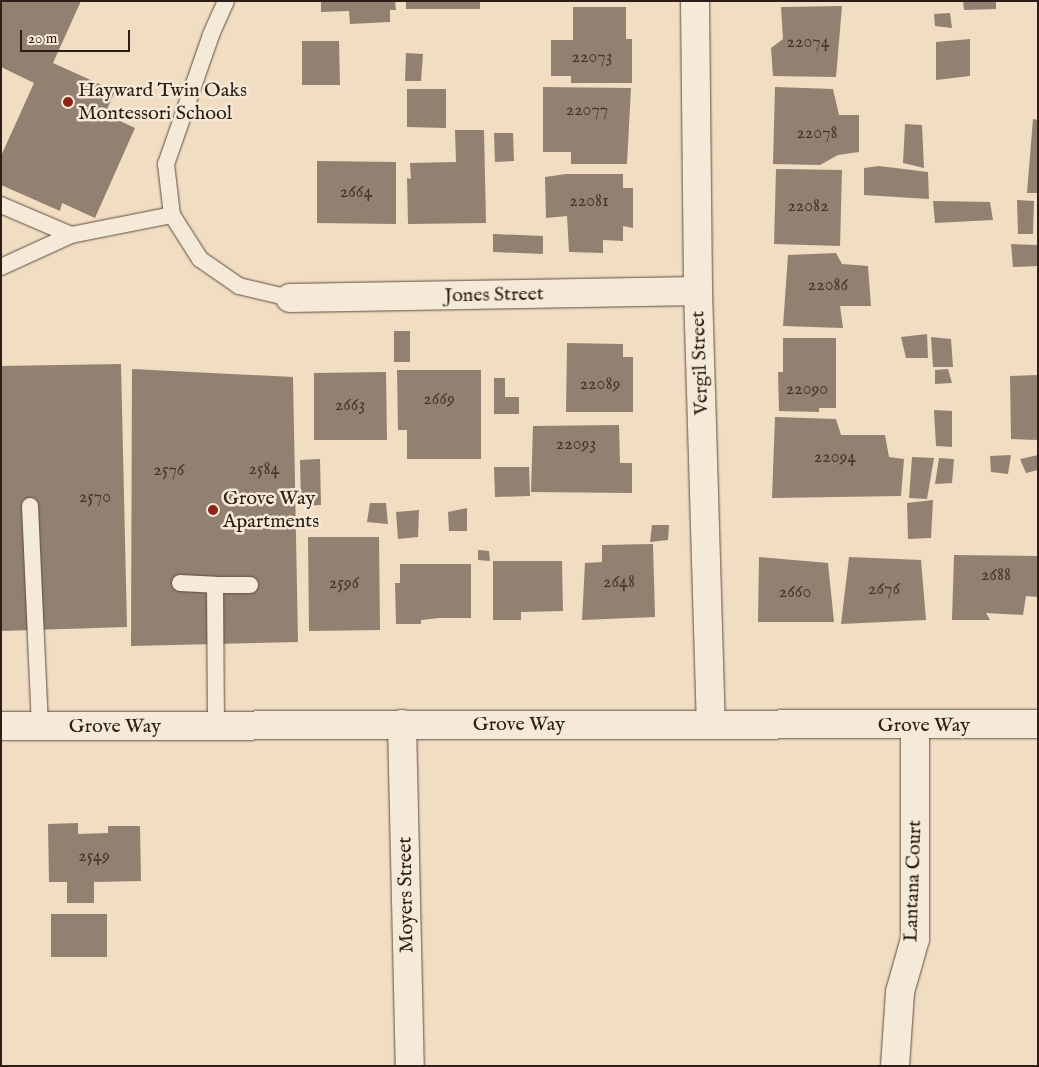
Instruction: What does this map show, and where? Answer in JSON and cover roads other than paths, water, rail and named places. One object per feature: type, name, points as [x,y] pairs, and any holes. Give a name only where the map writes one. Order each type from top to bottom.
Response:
[{"type":"street","name":"Vergil Street","points":[[695,1],[698,291],[711,724]]},
{"type":"street","name":"Jones Street","points":[[290,298],[698,291]]},
{"type":"street","name":"Grove Way","points":[[1,726],[216,724],[1038,724]]},
{"type":"street","name":"Moyers Street","points":[[402,724],[410,1066]]},
{"type":"street","name":"Lantana Court","points":[[895,1066],[900,992],[915,939],[915,725]]},
{"type":"lane","points":[[226,1],[166,164],[172,215],[200,259],[239,286],[290,298]]},
{"type":"lane","points":[[1,205],[72,235]]},
{"type":"lane","points":[[1,267],[72,235],[172,215]]},
{"type":"lane","points":[[30,506],[40,726]]},
{"type":"lane","points":[[180,583],[250,585]]},
{"type":"lane","points":[[215,585],[216,724]]},
{"type":"place","name":"Hayward Twin Oaks Montessori School","points":[[68,102]]},
{"type":"place","name":"Grove Way Apartments","points":[[213,510]]}]
